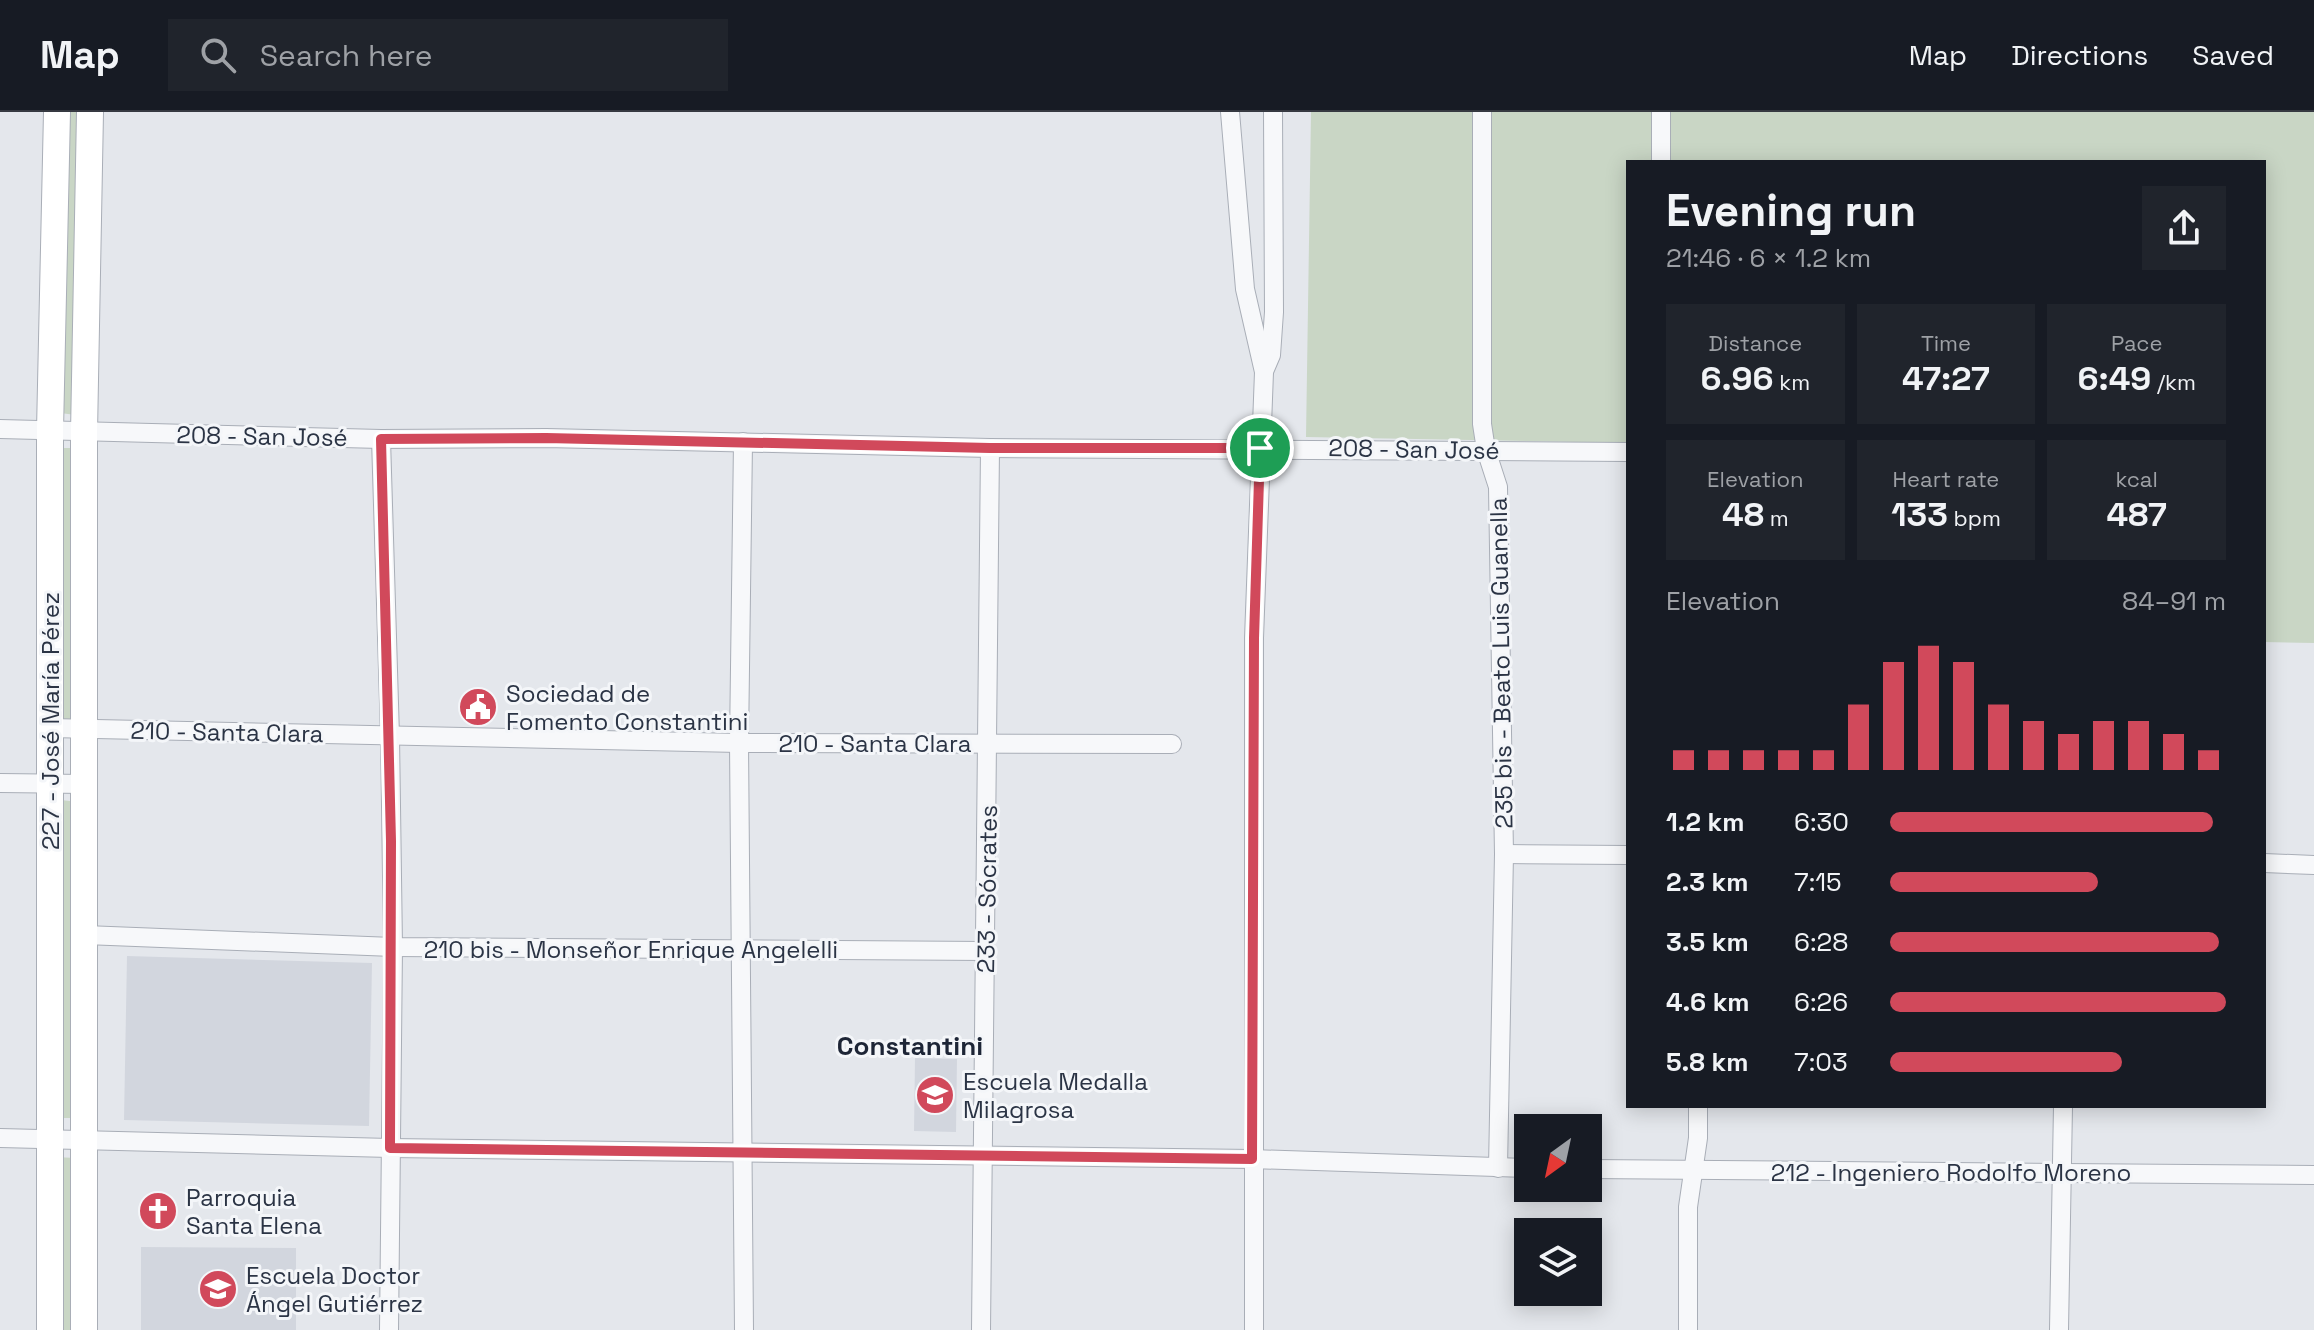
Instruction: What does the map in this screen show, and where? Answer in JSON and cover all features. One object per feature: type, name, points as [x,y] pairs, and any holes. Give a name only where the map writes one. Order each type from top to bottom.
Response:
[{"type":"street","name":"227 - José María Pérez","points":[[50,1330],[50,430],[57,112]]},
{"type":"street","name":"227 - José María Pérez","points":[[84,1330],[84,433],[90,112]]},
{"type":"street","points":[[1230,112],[1245,289],[1264,372],[1254,638],[1254,1330]]},
{"type":"street","points":[[1264,372],[1271,355],[1274,312],[1273,112]]},
{"type":"street","name":"235 bis - Beato Luis Guanella","points":[[1482,112],[1482,424],[1486,450],[1498,487],[1504,854],[1498,1168]]},
{"type":"street","points":[[1661,112],[1661,160]]},
{"type":"street","name":"208 - San José","points":[[0,429],[381,439],[546,438],[990,448],[1626,452]]},
{"type":"street","points":[[381,439],[393,947],[389,1330]]},
{"type":"street","points":[[743,442],[739,743],[744,1330]]},
{"type":"street","name":"233 - Sócrates","points":[[981,1330],[990,448]]},
{"type":"street","name":"210 - Santa Clara","points":[[50,728],[739,743],[1172,744]]},
{"type":"street","points":[[0,783],[85,784]]},
{"type":"street","points":[[1504,854],[1626,855]]},
{"type":"street","points":[[2266,863],[2314,865]]},
{"type":"street","name":"210 bis - Monseñor Enrique Angelelli","points":[[85,935],[393,947],[986,951]]},
{"type":"street","points":[[1688,1330],[1688,1207],[1698,1138],[1698,1108]]},
{"type":"street","points":[[2059,1330],[2063,1108]]},
{"type":"street","points":[[0,1138],[743,1154],[1252,1159],[1514,1168]]},
{"type":"street","name":"212 - Ingeniero Rodolfo Moreno","points":[[1602,1169],[2314,1175]]},
{"type":"shaded area","points":[[127,956],[372,963],[369,1126],[124,1120]]},
{"type":"shaded area","name":"Escuela Medalla Milagrosa","points":[[915,1058],[957,1059],[956,1132],[914,1131]]},
{"type":"shaded area","name":"Escuela Doctor Ángel Gutiérrez","points":[[141,1247],[296,1248],[296,1330],[141,1330]]},
{"type":"green space","points":[[63,112],[82,112],[76,415],[60,413]]},
{"type":"green space","points":[[1311,112],[2314,112],[2314,643],[2266,642],[2266,160],[1626,160],[1626,443],[1306,437]]},
{"type":"green space","points":[[57,448],[77,448],[75,719],[58,719]]},
{"type":"green space","points":[[61,800],[78,802],[75,1118],[57,1118]]},
{"type":"green space","points":[[56,1157],[75,1158],[76,1330],[56,1330]]},
{"type":"place","name":"Sociedad de Fomento Constantini","points":[[478,707]]},
{"type":"place","name":"Escuela Medalla Milagrosa","points":[[935,1095]]},
{"type":"place","name":"Parroquia Santa Elena","points":[[158,1211]]},
{"type":"place","name":"Escuela Doctor Ángel Gutiérrez","points":[[218,1289]]},
{"type":"district","name":"Constantini","points":[[910,1046]]},
{"type":"route","points":[[546,438],[990,448],[1260,448],[1254,638],[1252,1159],[390,1148],[393,947],[381,439],[546,438]]}]
